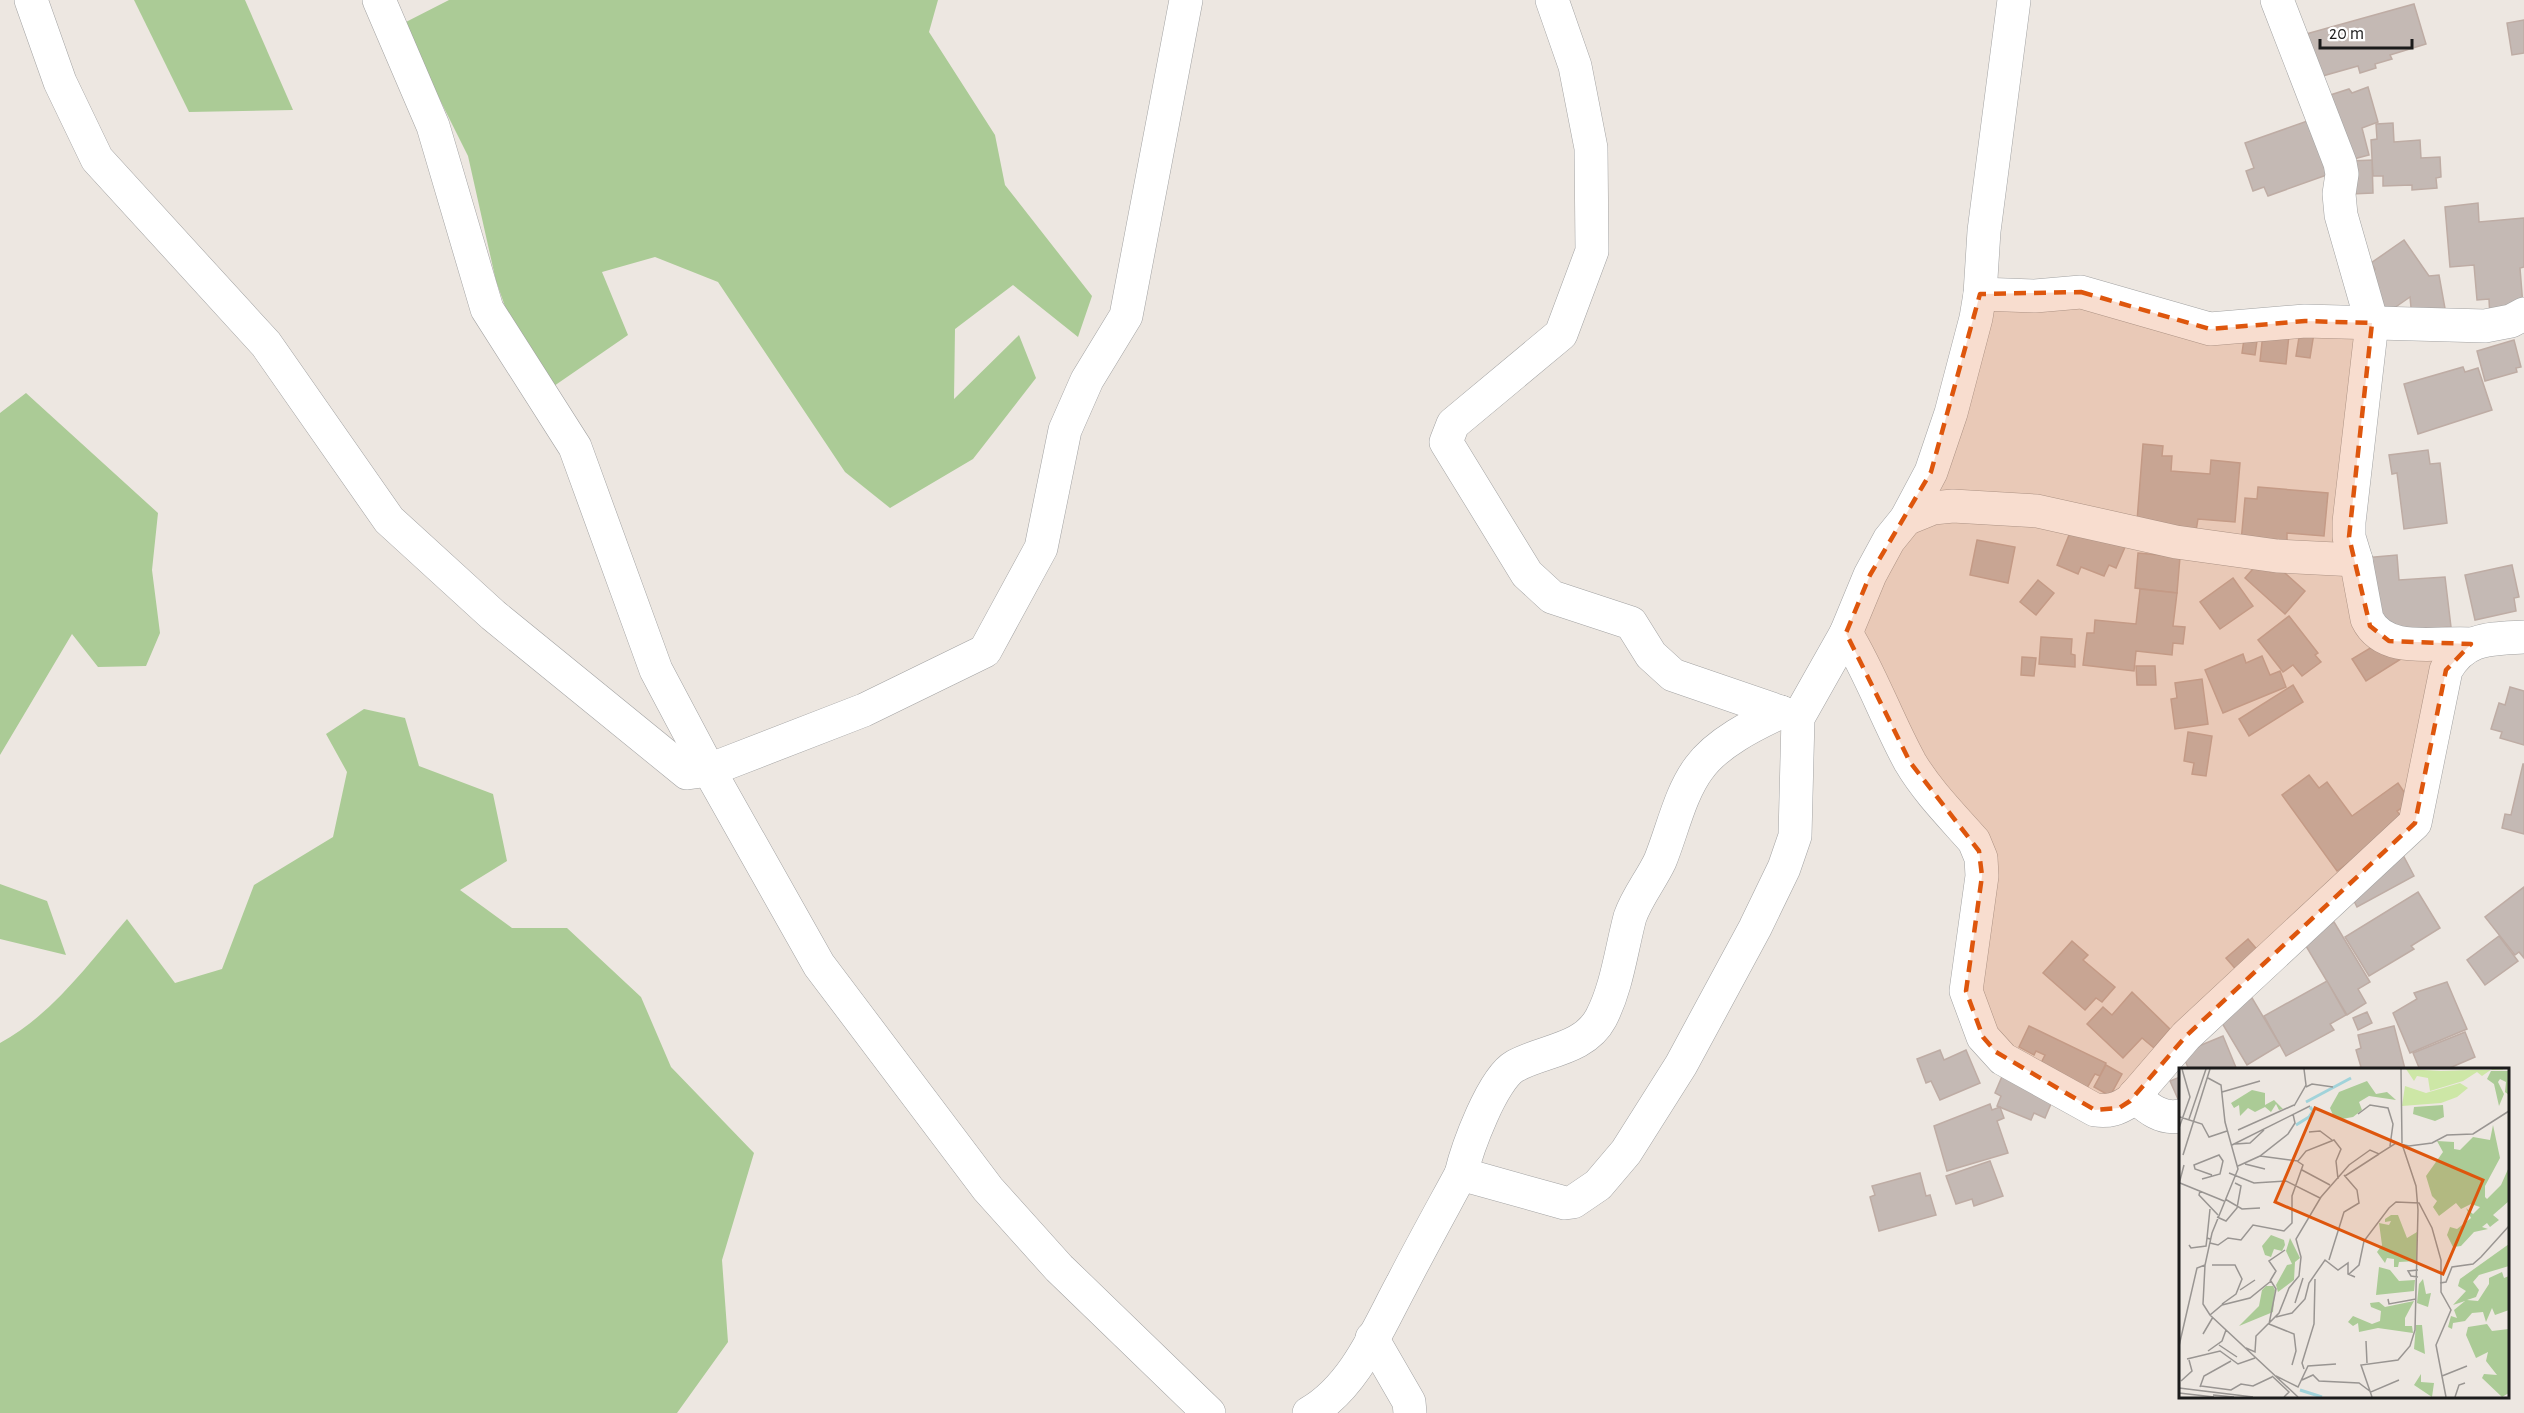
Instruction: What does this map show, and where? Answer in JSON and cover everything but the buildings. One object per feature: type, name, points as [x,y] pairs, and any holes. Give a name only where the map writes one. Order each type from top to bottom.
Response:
[{"type":"street","points":[[31,0],[60,82],[97,159],[266,344],[389,520],[493,615],[687,773],[710,770],[864,710],[985,651],[1041,548],[1065,430],[1087,380],[1126,316],[1186,0]]},
{"type":"street","points":[[379,0],[433,126],[487,309],[575,447],[656,670],[819,965],[988,1190],[1059,1268],[1209,1413]]},
{"type":"street","points":[[1552,0],[1575,66],[1591,148],[1592,251],[1561,334],[1454,424],[1446,442],[1527,574],[1552,597],[1631,623],[1651,655],[1673,675],[1790,715]]},
{"type":"street","points":[[1461,1174],[1565,1203],[1573,1203],[1598,1185],[1626,1152],[1680,1065],[1755,928],[1784,868],[1795,836],[1790,715],[1846,633],[1889,540],[1906,519],[1931,472],[1974,327],[1980,294],[1984,231],[2014,0]]},
{"type":"street","points":[[2277,0],[2340,163],[2341,215],[2372,323],[2349,522],[2349,537],[2356,560],[2367,619],[2370,626],[2389,641],[2403,643],[2471,644],[2524,637]]},
{"type":"street","points":[[1980,294],[2035,296],[2081,292],[2210,329],[2305,321],[2484,326],[2511,321],[2524,314]]},
{"type":"street","points":[[1906,519],[1933,508],[1953,506],[2037,511],[2185,543],[2277,556],[2356,560]]},
{"type":"street","points":[[1846,633],[1863,663],[1910,762],[1928,788],[1974,841],[1979,851],[1982,876],[1966,991],[1983,1037],[2003,1059],[2095,1110],[2107,1111],[2119,1108],[2134,1096],[2186,1036],[2415,823],[2446,670],[2458,654],[2471,644]]},
{"type":"street","points":[[1309,1413],[1337,1390],[1352,1371],[1372,1338],[1461,1174],[1464,1159],[1494,1089],[1514,1066],[1580,1040],[1600,1019],[1622,956],[1633,909],[1657,868],[1699,768],[1723,746],[1759,723],[1790,715]]},
{"type":"street","points":[[2134,1096],[2153,1112],[2171,1118],[2179,1116]]},
{"type":"street","points":[[1372,1338],[1409,1402],[1410,1413]]},
{"type":"highlighted area","points":[[2081,292],[2210,329],[2305,321],[2372,323],[2349,537],[2370,626],[2389,641],[2471,644],[2446,670],[2415,823],[2186,1036],[2130,1101],[2119,1108],[2095,1110],[1996,1052],[1983,1037],[1966,991],[1982,876],[1979,851],[1910,762],[1846,633],[1870,575],[1931,472],[1980,294]]},
{"type":"green space","points":[[134,0],[245,0],[293,110],[189,112]]},
{"type":"green space","points":[[449,0],[938,0],[929,32],[995,135],[1005,185],[1092,296],[1078,337],[1013,285],[955,329],[954,399],[1019,335],[1036,378],[973,459],[890,508],[845,472],[718,282],[655,257],[602,272],[628,335],[554,386],[513,329],[496,281],[468,156],[402,24]]},
{"type":"green space","points":[[26,393],[158,513],[152,570],[160,633],[146,666],[98,667],[72,634],[0,755],[0,413]]},
{"type":"green space","points":[[364,709],[405,718],[419,766],[493,794],[507,861],[460,890],[512,928],[567,928],[641,997],[671,1067],[754,1153],[722,1260],[728,1342],[677,1413],[0,1413],[0,1043],[19,1031],[53,1003],[127,919],[175,983],[222,969],[254,885],[333,837],[347,772],[326,734]]},
{"type":"green space","points":[[0,884],[47,901],[66,955],[0,939]]}]
